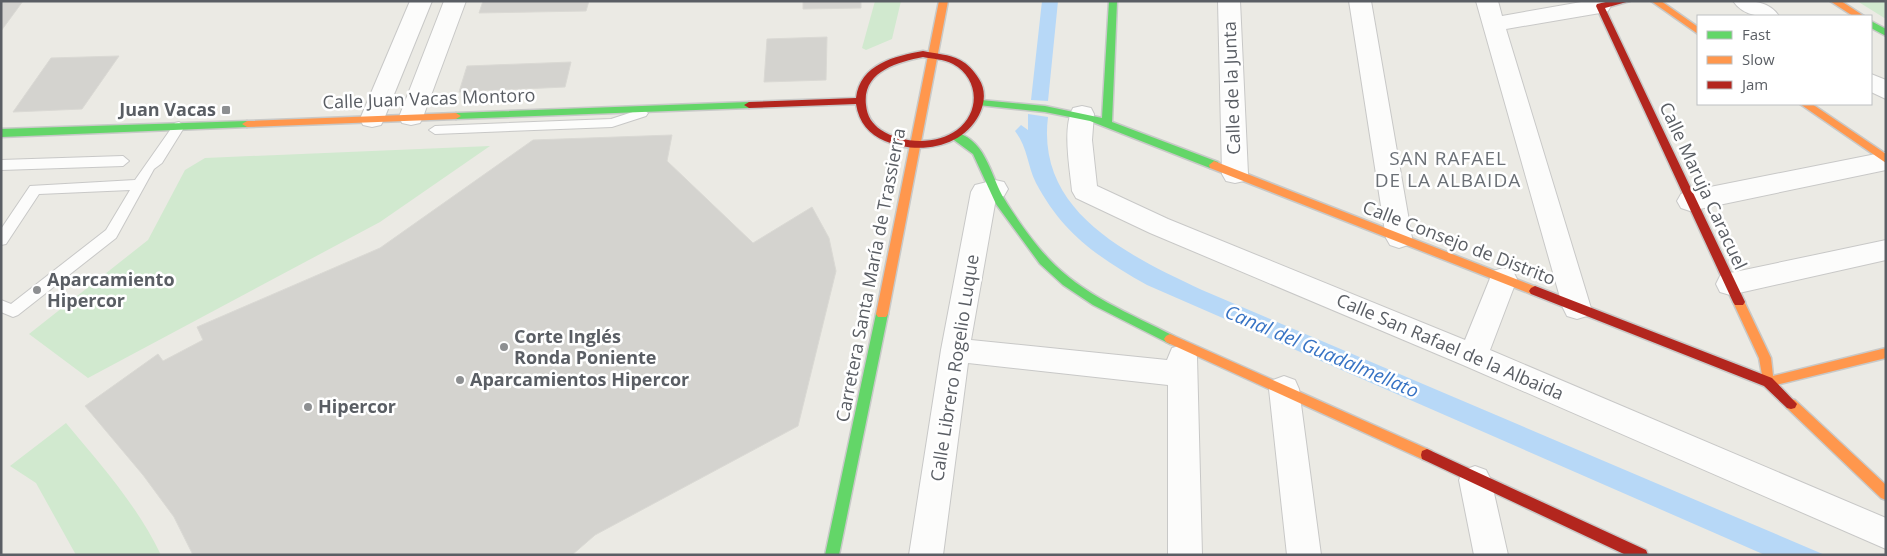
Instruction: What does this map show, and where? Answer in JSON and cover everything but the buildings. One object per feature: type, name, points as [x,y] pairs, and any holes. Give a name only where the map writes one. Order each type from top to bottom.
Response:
[{"type":"street","points":[[372,119],[421,1]]},
{"type":"street","points":[[410,117],[455,1]]},
{"type":"street","name":"Carretera Santa María de Trassierra","points":[[832,555],[905,202],[944,1]]},
{"type":"street","points":[[1107,123],[1113,1]]},
{"type":"street","name":"Calle de la Junta","points":[[1229,1],[1235,174]]},
{"type":"street","points":[[1360,1],[1398,238]]},
{"type":"street","points":[[1577,308],[1490,13],[1600,6],[1626,1]]},
{"type":"street","points":[[1655,1],[1697,30]]},
{"type":"street","points":[[1744,1],[1766,15]]},
{"type":"street","points":[[1834,1],[1857,15]]},
{"type":"street","name":"Calle Maruja Caracuel","points":[[1600,6],[1765,358],[1768,382]]},
{"type":"street","points":[[1872,25],[1886,33]]},
{"type":"street","points":[[933,55],[955,60],[968,69],[979,87],[981,103],[971,124],[958,136],[933,145],[915,145],[890,139],[875,130],[862,114],[859,101],[865,81],[883,65],[909,56],[933,55]]},
{"type":"street","points":[[1872,83],[1886,91]]},
{"type":"street","name":"Calle Juan Vacas Montoro","points":[[1,133],[859,101]]},
{"type":"street","name":"Calle Consejo de Distrito","points":[[981,103],[1055,109],[1082,114],[1768,382],[1886,494]]},
{"type":"street","points":[[1806,105],[1886,160]]},
{"type":"street","name":"Calle San Rafael de la Albaida","points":[[1082,114],[1080,140],[1085,190],[1159,226],[1473,356],[1886,534]]},
{"type":"street","points":[[958,136],[977,152],[1000,201],[1039,254],[1067,282],[1182,360]]},
{"type":"street","points":[[1690,201],[1886,160]]},
{"type":"street","name":"Calle Librero Rogelio Luque","points":[[926,555],[955,350],[984,192],[995,189]]},
{"type":"street","points":[[1730,284],[1886,250]]},
{"type":"street","points":[[1473,356],[1504,279]]},
{"type":"street","points":[[955,350],[1182,360],[1284,389],[1475,480],[1641,555]]},
{"type":"street","points":[[1768,382],[1886,353]]},
{"type":"street","points":[[1182,360],[1185,555]]},
{"type":"street","points":[[1284,389],[1304,555]]},
{"type":"street","points":[[1475,480],[1491,555]]},
{"type":"lane","points":[[435,130],[612,123],[651,110]]},
{"type":"lane","points":[[1,306],[13,311],[112,234],[150,166],[158,160],[179,126]]},
{"type":"lane","points":[[1,165],[123,161]]},
{"type":"lane","points":[[1,240],[35,189],[140,185]]},
{"type":"green space","points":[[875,1],[901,1],[892,39],[866,50],[862,48]]},
{"type":"green space","points":[[1857,1],[1886,1],[1886,19]]},
{"type":"green space","points":[[490,146],[380,222],[88,378],[29,334],[148,240],[185,170],[205,158]]},
{"type":"green space","points":[[66,423],[130,502],[161,555],[76,555],[36,483],[10,466]]},
{"type":"water","points":[[1042,1],[1058,1],[1048,101],[1031,100]]},
{"type":"water","name":"Canal del Guadalmellato","points":[[1028,114],[1048,117],[1048,151],[1057,180],[1072,205],[1094,227],[1118,246],[1146,262],[1202,290],[1825,555],[1765,555],[1147,285],[1098,254],[1070,231],[1058,217],[1036,183],[1025,150],[1015,131],[1021,125],[1028,130]]},
{"type":"traffic: fast","points":[[1107,123],[1113,1]]},
{"type":"traffic: fast","points":[[1872,25],[1886,33]]},
{"type":"traffic: fast","points":[[981,103],[1045,109],[1092,118],[1214,165]]},
{"type":"traffic: fast","points":[[456,116],[749,105]]},
{"type":"traffic: fast","points":[[1,133],[247,124]]},
{"type":"traffic: fast","points":[[958,137],[977,152],[1000,201],[1044,261],[1067,282],[1097,302],[1170,339]]},
{"type":"traffic: fast","points":[[832,555],[882,314]]},
{"type":"traffic: slow","points":[[882,314],[944,1]]},
{"type":"traffic: slow","points":[[1655,1],[1697,30]]},
{"type":"traffic: slow","points":[[1834,1],[1857,15]]},
{"type":"traffic: slow","points":[[1806,105],[1886,159]]},
{"type":"traffic: slow","points":[[247,124],[456,116]]},
{"type":"traffic: slow","points":[[1214,165],[1535,291]]},
{"type":"traffic: slow","points":[[1739,302],[1765,358],[1768,382],[1886,353]]},
{"type":"traffic: slow","points":[[1170,339],[1427,455]]},
{"type":"traffic: slow","points":[[1791,404],[1886,494]]},
{"type":"traffic: jam","points":[[1626,1],[1600,6],[1739,302]]},
{"type":"traffic: jam","points":[[923,54],[953,60],[969,71],[978,89],[979,101],[977,110],[970,123],[961,132],[948,139],[935,143],[920,144],[892,140],[879,134],[865,120],[861,103],[864,85],[869,77],[881,67],[899,59],[923,54]]},
{"type":"traffic: jam","points":[[749,105],[859,101]]},
{"type":"traffic: jam","points":[[1535,291],[1768,382],[1791,404]]},
{"type":"traffic: jam","points":[[1427,455],[1641,555]]},
{"type":"place","name":"Juan Vacas","points":[[226,110]]},
{"type":"place","name":"Aparcamiento Hipercor","points":[[37,290]]},
{"type":"place","name":"Corte Inglés Ronda Poniente","points":[[504,347]]},
{"type":"place","name":"Aparcamientos Hipercor","points":[[460,380]]},
{"type":"place","name":"Hipercor","points":[[308,407]]},
{"type":"district","name":"SAN RAFAEL DE LA ALBAIDA","points":[[1448,169]]}]
